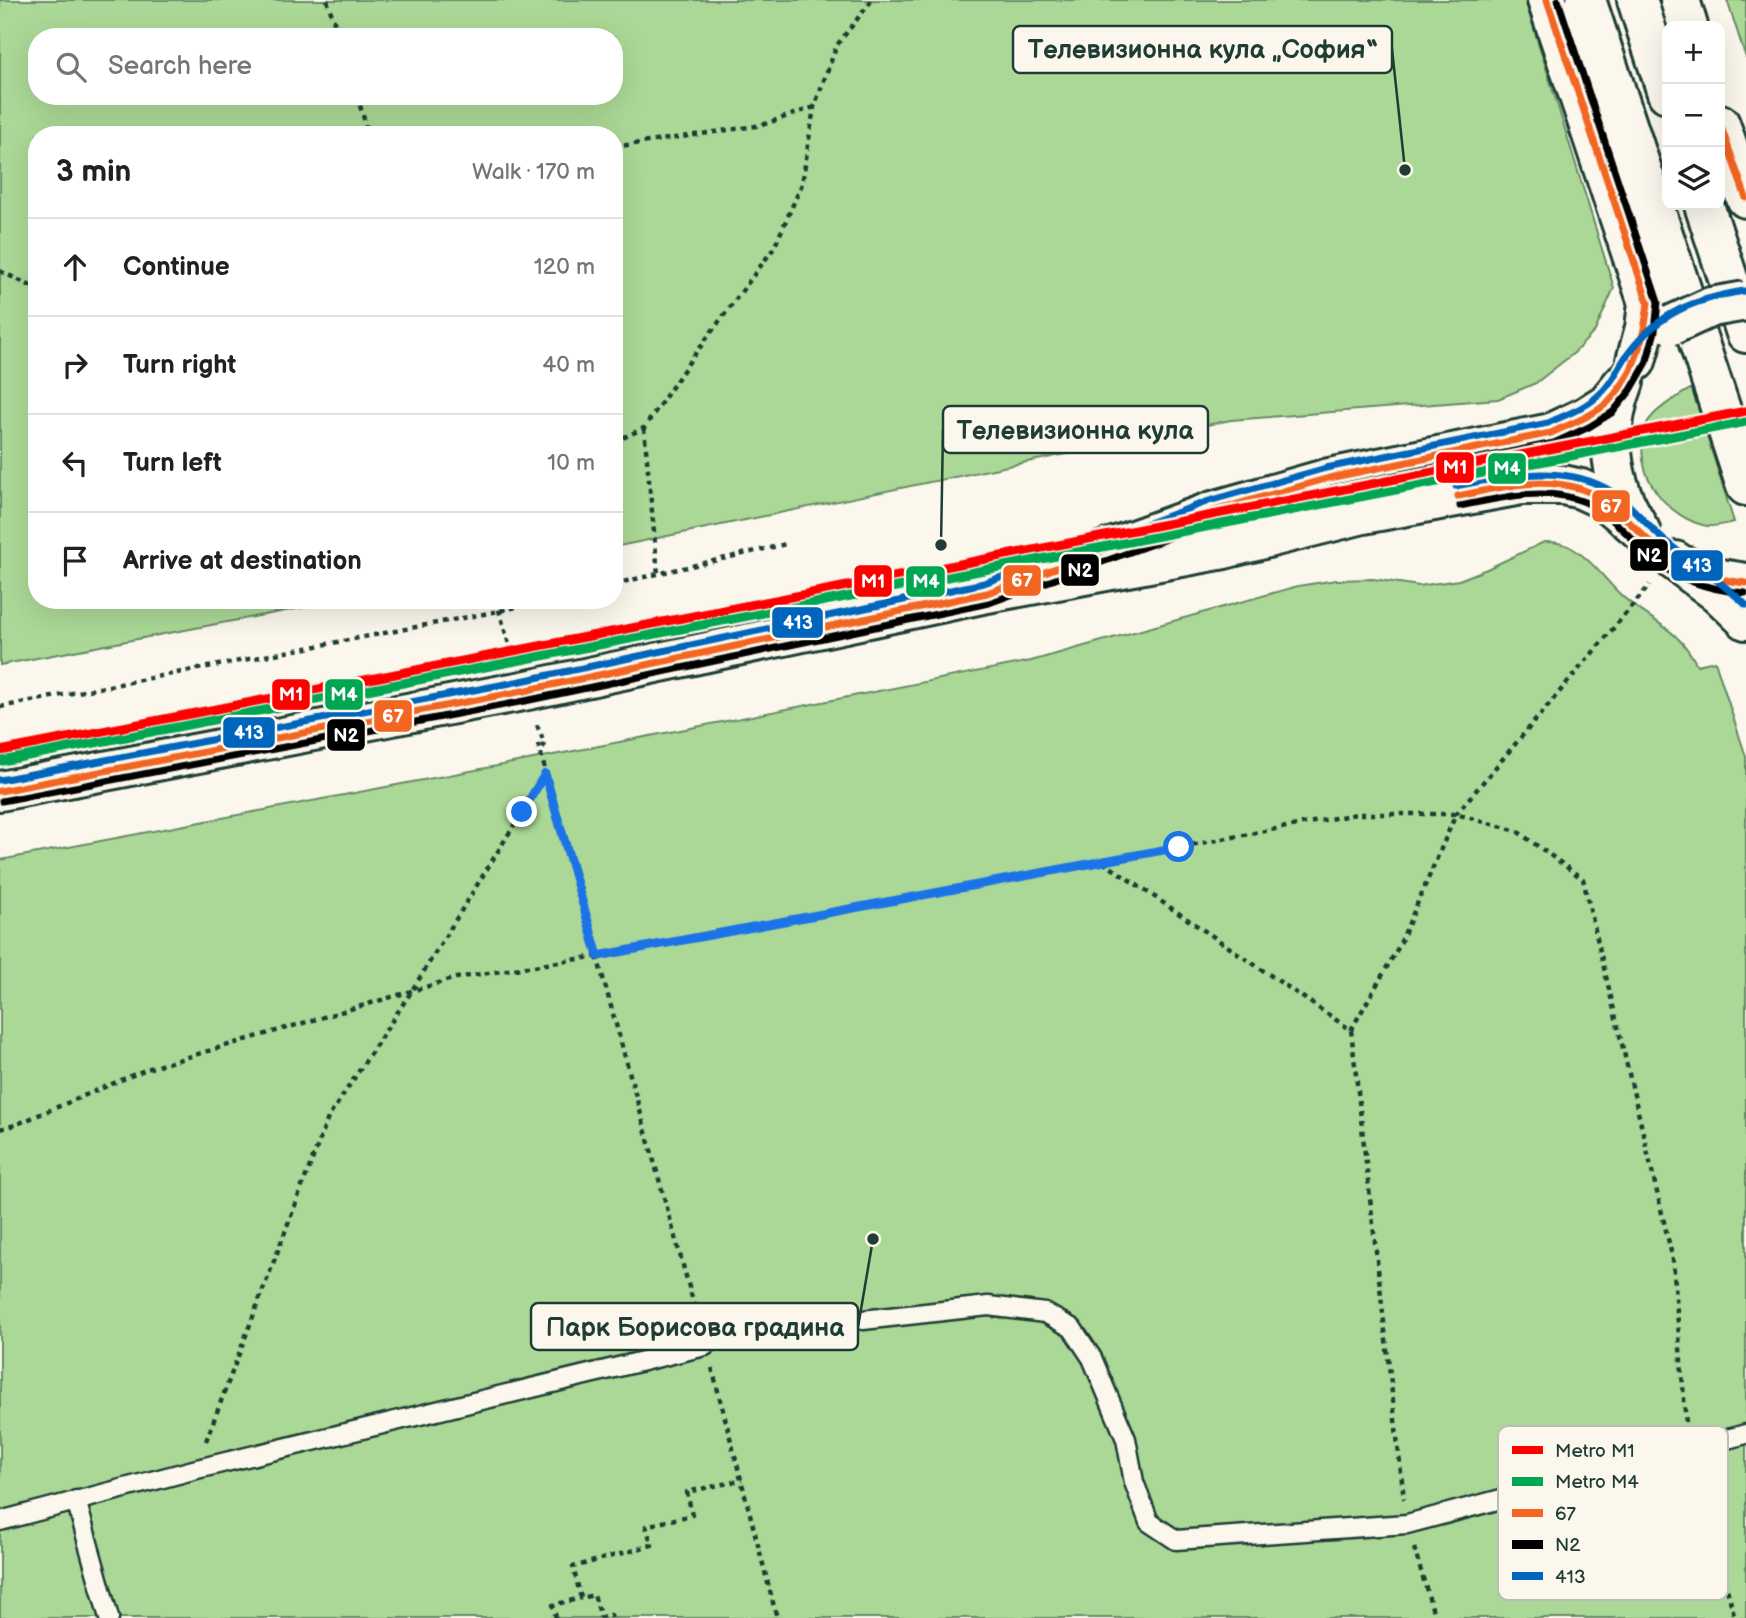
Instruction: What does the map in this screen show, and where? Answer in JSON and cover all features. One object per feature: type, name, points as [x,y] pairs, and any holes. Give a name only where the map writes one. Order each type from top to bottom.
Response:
[{"type":"main road","points":[[1547,0],[1648,303],[1645,328],[1615,409],[1611,429],[1612,463],[1619,491],[1640,530]]},
{"type":"main road","points":[[1587,0],[1746,486]]},
{"type":"main road","points":[[1637,0],[1664,84]]},
{"type":"main road","points":[[1680,0],[1686,21]]},
{"type":"main road","points":[[1725,138],[1746,198]]},
{"type":"main road","points":[[1706,210],[1746,333]]},
{"type":"main road","points":[[987,593],[1213,511],[1329,478],[1550,433],[1586,417],[1607,403],[1653,341],[1672,325],[1711,307],[1746,300]]},
{"type":"main road","points":[[0,791],[523,691],[987,593],[1224,549],[1363,514],[1521,485],[1563,485],[1581,489],[1605,500],[1661,552],[1664,571]]},
{"type":"main road","points":[[1664,571],[1746,583]]},
{"type":"main road","points":[[1664,571],[1726,601],[1746,620]]},
{"type":"lane","points":[[863,1320],[988,1306],[1045,1313],[1072,1328],[1093,1358],[1126,1439],[1134,1482],[1149,1522],[1176,1540],[1407,1524],[1498,1499]]},
{"type":"lane","points":[[0,1521],[197,1469],[705,1346]]},
{"type":"lane","points":[[1728,1438],[1746,1434]]},
{"type":"lane","points":[[76,1500],[109,1618]]},
{"type":"path","points":[[327,0],[336,28]]},
{"type":"path","points":[[623,438],[645,428],[689,362],[774,248],[802,184],[814,107],[836,45],[872,0]]},
{"type":"path","points":[[360,105],[366,126]]},
{"type":"path","points":[[623,145],[762,125],[814,107]]},
{"type":"path","points":[[0,271],[28,285]]},
{"type":"path","points":[[645,428],[659,574]]},
{"type":"path","points":[[623,582],[786,544]]},
{"type":"path","points":[[1435,1618],[1407,1524],[1351,1030],[1399,946],[1456,814],[1664,571]]},
{"type":"path","points":[[0,707],[508,609]]},
{"type":"path","points":[[538,744],[742,1480],[777,1618]]},
{"type":"path","points":[[197,1469],[220,1401],[328,1118],[411,992],[545,774]]},
{"type":"path","points":[[0,1129],[147,1069],[456,978],[598,956],[1356,814],[1456,814],[1517,831],[1583,879],[1673,1260],[1686,1426]]},
{"type":"path","points":[[1103,862],[1351,1030]]},
{"type":"path","points":[[581,1598],[573,1567],[652,1545],[646,1526],[692,1515],[687,1492],[742,1480]]},
{"type":"path","points":[[1728,1593],[1735,1618]]},
{"type":"path","points":[[556,1618],[553,1605],[594,1595],[601,1617],[611,1615],[612,1618]]},
{"type":"green space","points":[[0,0],[1525,0],[1614,288],[1595,331],[1574,353],[1536,383],[1498,399],[1231,420],[623,545],[623,126],[28,126],[28,609],[296,609],[0,665]]},
{"type":"green space","points":[[1727,0],[1746,0],[1746,58]]},
{"type":"green space","points":[[1692,388],[1734,522],[1707,526],[1681,515],[1659,495],[1645,470],[1643,442],[1649,419],[1673,399]]},
{"type":"green space","points":[[1544,542],[1564,544],[1582,555],[1622,596],[1672,633],[1697,665],[1715,661],[1746,757],[1746,1618],[0,1618],[0,860],[1031,661],[1298,586],[1336,580],[1373,579],[1419,586],[1459,580]]},
{"type":"metro line","name":"M1","points":[[0,751],[1746,411]]},
{"type":"metro line","name":"M4","points":[[2,761],[1746,422]]},
{"type":"transit line","name":"67","points":[[0,791],[523,691],[987,593],[1213,511],[1329,478],[1551,433],[1581,419],[1608,402],[1625,380],[1641,343],[1648,303],[1547,0]]},
{"type":"transit line","name":"N2","points":[[2,801],[525,701],[989,603],[1216,521],[1331,488],[1554,443],[1589,427],[1613,412],[1631,390],[1646,364],[1655,331],[1658,302],[1558,0]]},
{"type":"transit line","name":"67","points":[[1725,138],[1746,198]]},
{"type":"transit line","name":"413","points":[[0,780],[521,681],[984,583],[1209,501],[1326,468],[1548,423],[1582,407],[1600,394],[1640,340],[1665,318],[1694,303],[1744,291]]},
{"type":"transit line","name":"413","points":[[1456,486],[1536,474],[1576,477],[1596,483],[1621,498],[1665,541],[1746,605]]},
{"type":"transit line","name":"67","points":[[1458,496],[1535,483],[1581,489],[1604,500],[1670,559],[1712,577],[1746,583]]},
{"type":"transit line","name":"N2","points":[[1460,506],[1533,494],[1576,499],[1608,516],[1652,558],[1672,572],[1707,586],[1745,593]]},
{"type":"place","name":"Телевизионна кула „София“","points":[[1405,170]]},
{"type":"place","name":"Телевизионна кула","points":[[941,545]]},
{"type":"place","name":"Парк Борисова градина","points":[[873,1239]]},
{"type":"route","points":[[522,812],[545,774],[598,956],[1179,847]]}]
